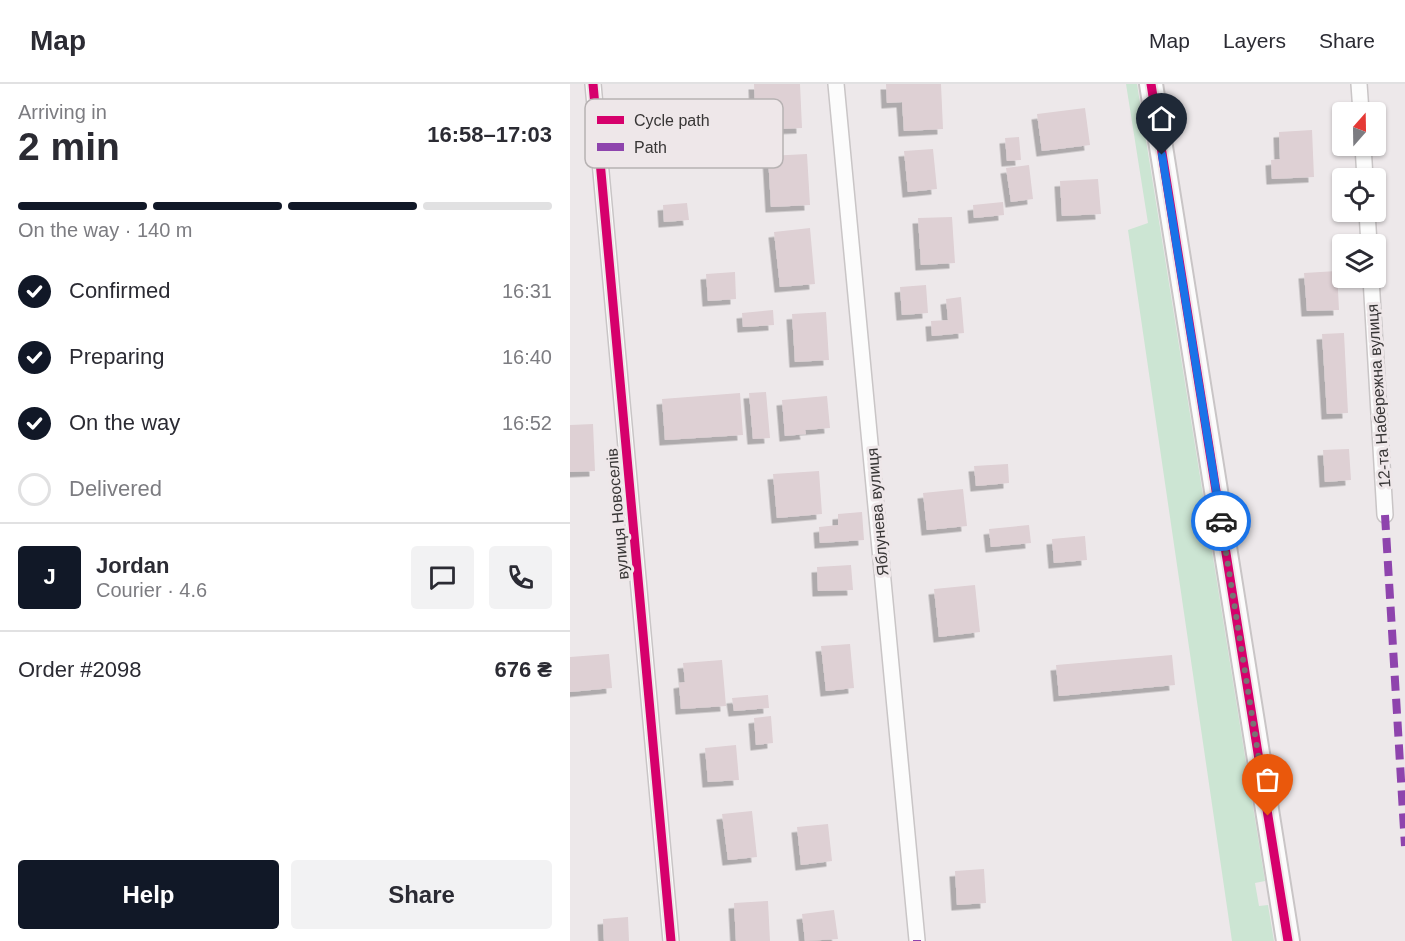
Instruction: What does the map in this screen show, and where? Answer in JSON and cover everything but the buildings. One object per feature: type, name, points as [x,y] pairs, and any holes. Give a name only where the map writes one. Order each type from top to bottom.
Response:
[{"type":"street","name":"вулиця Новоселів","points":[[593,84],[594,99]]},
{"type":"street","name":"Яблунева вулиця","points":[[836,84],[917,940]]},
{"type":"street","points":[[1151,84],[1288,941]]},
{"type":"street","points":[[1359,84],[1360,102]]},
{"type":"street","name":"вулиця Новоселів","points":[[601,168],[671,941]]},
{"type":"street","name":"12-та Набережна вулиця","points":[[1372,288],[1385,515]]},
{"type":"green space","points":[[1126,84],[1137,84],[1265,881],[1255,883],[1259,906],[1268,905],[1274,941],[1232,941],[1128,230],[1148,223]]},
{"type":"marked path","points":[[1385,515],[1405,846]]},
{"type":"cycle path","points":[[593,84],[594,99]]},
{"type":"cycle path","points":[[1151,84],[1288,941]]},
{"type":"cycle path","points":[[601,168],[671,941]]},
{"type":"way so far","points":[[1221,521],[1268,816]]},
{"type":"route","points":[[1162,155],[1221,521]]}]
